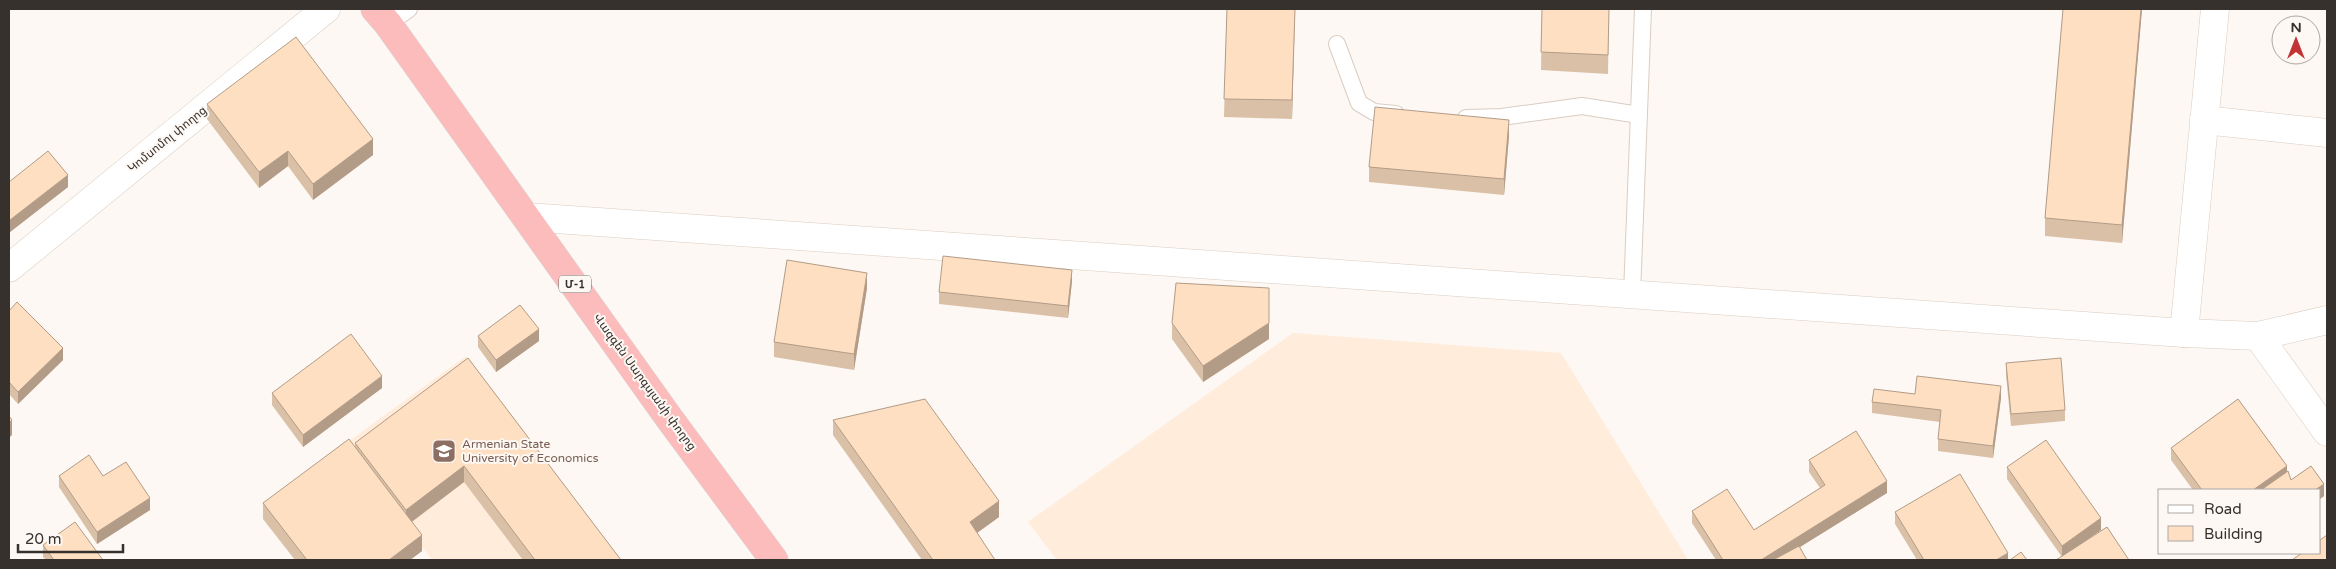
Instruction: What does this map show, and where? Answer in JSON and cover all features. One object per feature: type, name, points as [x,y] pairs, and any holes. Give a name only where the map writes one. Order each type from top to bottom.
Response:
[{"type":"highway","name":"Վազգեն Սարգսյանի փողոց","points":[[391,14],[527,217],[669,418],[774,560]]},
{"type":"street","name":"Կոմսոմոլ փողոց","points":[[9,268],[326,9]]},
{"type":"street","points":[[2184,333],[2215,9]]},
{"type":"street","points":[[2204,120],[2327,133]]},
{"type":"street","points":[[527,217],[2184,333],[2258,336],[2327,320]]},
{"type":"street","points":[[2258,336],[2327,432]]},
{"type":"lane","points":[[1632,294],[1644,9]]},
{"type":"lane","points":[[1337,44],[1359,103],[1374,112],[1413,116]]},
{"type":"lane","points":[[1452,119],[1502,118],[1582,106],[1639,115]]},
{"type":"shaded area","points":[[1293,333],[1561,353],[1688,560],[1057,560],[1028,522]]},
{"type":"shaded area","name":"Armenian State University of Economics","points":[[466,356],[621,560],[432,560],[355,459],[345,444]]},
{"type":"building","points":[[1227,9],[1295,9],[1292,100],[1224,99]]},
{"type":"building","points":[[1542,9],[1609,9],[1608,55],[1541,52]]},
{"type":"building","points":[[2063,9],[2141,9],[2122,225],[2045,218]]},
{"type":"building","points":[[296,37],[373,139],[313,184],[288,151],[259,172],[207,104]]},
{"type":"building","points":[[1375,107],[1509,120],[1504,179],[1369,167]]},
{"type":"building","points":[[48,151],[68,175],[10,220],[9,182]]},
{"type":"building","points":[[943,256],[1072,270],[1068,306],[939,292]]},
{"type":"building","points":[[787,260],[867,273],[854,354],[774,342]]},
{"type":"building","points":[[1176,283],[1269,288],[1269,323],[1203,366],[1172,323]]},
{"type":"building","points":[[17,302],[63,348],[18,392],[9,382],[9,311]]},
{"type":"building","points":[[520,305],[539,329],[496,360],[478,336]]},
{"type":"building","points":[[351,334],[382,376],[303,435],[272,393]]},
{"type":"building","name":"Armenian State University of Economics","points":[[468,358],[621,560],[535,560],[464,466],[406,510],[355,443]]},
{"type":"building","points":[[2061,358],[2065,410],[2011,414],[2006,363]]},
{"type":"building","points":[[1917,376],[2001,386],[1993,446],[1938,439],[1941,410],[1872,402],[1874,389],[1915,394]]},
{"type":"building","points":[[925,399],[999,501],[970,522],[995,560],[933,560],[833,420]]},
{"type":"building","points":[[2238,399],[2287,466],[2254,489],[2201,489],[2171,448]]},
{"type":"building","points":[[1856,431],[1887,481],[1761,560],[1723,560],[1692,511],[1727,489],[1754,530],[1825,485],[1809,460]]},
{"type":"building","points":[[349,439],[422,535],[389,560],[307,560],[263,503]]},
{"type":"building","points":[[2046,440],[2101,518],[2062,546],[2007,467]]},
{"type":"building","points":[[89,455],[103,476],[126,462],[150,498],[97,532],[59,476]]},
{"type":"building","points":[[2311,466],[2324,484],[2316,489],[2262,489],[2288,471],[2291,480]]},
{"type":"building","points":[[1960,474],[2008,553],[1996,560],[1924,560],[1895,512]]},
{"type":"building","points":[[75,522],[103,560],[54,560],[43,545]]},
{"type":"building","points":[[2107,527],[2129,560],[2056,560]]},
{"type":"building","points":[[2327,535],[2327,560],[2292,560],[2301,554],[2321,554],[2321,539]]},
{"type":"building","points":[[1799,546],[1807,560],[1773,560]]},
{"type":"building","points":[[2021,552],[2027,560],[2010,560]]},
{"type":"place","name":"Armenian State University of Economics","points":[[444,451]]}]
